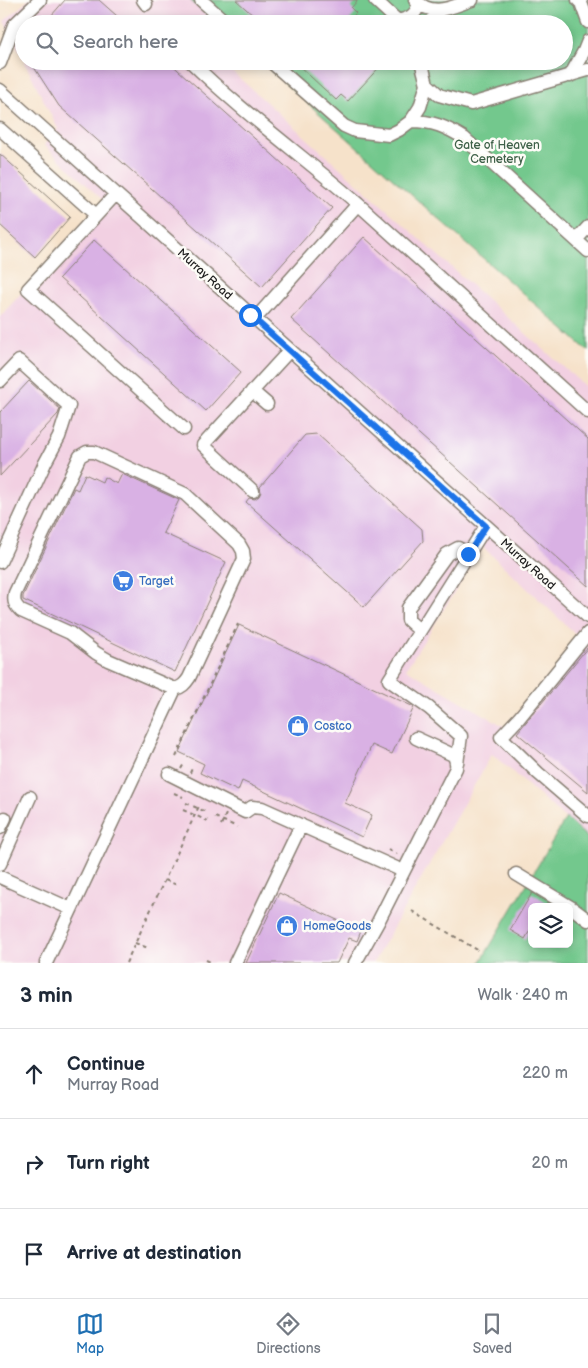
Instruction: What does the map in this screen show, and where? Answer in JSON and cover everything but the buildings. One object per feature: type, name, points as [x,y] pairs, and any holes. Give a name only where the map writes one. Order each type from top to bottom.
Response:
[{"type":"street","points":[[25,15],[40,0]]},
{"type":"street","points":[[201,0],[218,15]]},
{"type":"street","points":[[375,0],[392,15]]},
{"type":"street","points":[[413,15],[416,13],[417,2],[429,9],[440,10],[472,0]]},
{"type":"street","points":[[580,1],[588,22]]},
{"type":"street","points":[[436,15],[440,10]]},
{"type":"street","points":[[0,63],[15,25]]},
{"type":"street","points":[[570,76],[588,41]]},
{"type":"street","points":[[200,70],[261,124],[358,204],[588,412]]},
{"type":"street","points":[[280,70],[344,126],[355,131],[389,135],[411,121],[420,107],[427,84]]},
{"type":"street","points":[[423,70],[427,84],[439,95],[471,104],[588,70]]},
{"type":"street","name":"Murray Road","points":[[0,90],[588,617]]},
{"type":"street","points":[[411,121],[422,121],[444,126],[464,138],[588,251]]},
{"type":"street","points":[[0,128],[96,215]]},
{"type":"street","points":[[116,194],[28,289],[184,428]]},
{"type":"street","points":[[255,319],[358,204]]},
{"type":"street","points":[[576,240],[588,227]]},
{"type":"street","points":[[253,491],[203,444],[290,350]]},
{"type":"street","points":[[0,380],[19,361],[69,406],[59,437],[0,562]]},
{"type":"street","points":[[252,391],[267,404]]},
{"type":"street","points":[[46,963],[175,689],[184,685],[188,678],[244,559],[240,544],[185,494],[94,452],[87,452],[80,456],[15,593],[15,605],[21,611],[70,633],[108,660],[175,689]]},
{"type":"street","points":[[355,963],[378,922],[456,768],[461,736],[429,708],[389,680],[486,526]]},
{"type":"street","points":[[420,631],[408,620],[408,608],[447,554],[458,548],[468,554]]},
{"type":"street","points":[[588,633],[519,718],[501,737],[538,774],[588,816]]},
{"type":"street","points":[[416,738],[453,755],[457,763]]},
{"type":"street","points":[[169,774],[245,812],[252,806],[262,808],[403,871]]},
{"type":"street","points":[[0,864],[30,797]]},
{"type":"street","points":[[235,963],[301,825]]},
{"type":"street","points":[[516,874],[588,920]]},
{"type":"street","points":[[0,877],[72,909]]},
{"type":"path","points":[[176,757],[238,624]]},
{"type":"path","points":[[181,768],[185,762]]},
{"type":"path","points":[[190,773],[194,766]]},
{"type":"path","points":[[174,794],[183,797]]},
{"type":"path","points":[[186,803],[206,812]]},
{"type":"path","points":[[126,963],[200,804]]},
{"type":"path","points":[[183,810],[208,821]]},
{"type":"path","points":[[221,825],[226,814]]},
{"type":"path","points":[[216,817],[238,827]]},
{"type":"path","points":[[388,849],[397,854]]},
{"type":"path","points":[[165,880],[177,885]]},
{"type":"path","points":[[412,912],[479,951]]},
{"type":"path","points":[[135,943],[148,948]]},
{"type":"path","points":[[206,960],[213,963]]},
{"type":"shaded area","points":[[29,0],[190,0],[207,15],[15,15],[15,42],[4,21]]},
{"type":"shaded area","points":[[28,70],[230,70],[588,389],[588,838],[492,754],[373,963],[0,963],[0,317],[104,201],[44,145],[58,129]],"holes":[[[483,547],[585,643],[512,731],[406,669]]]},
{"type":"green space","name":"Gate of Heaven Cemetery","points":[[190,0],[588,0],[588,351],[270,70],[573,70],[573,15],[207,15]]},
{"type":"green space","points":[[566,818],[588,838],[588,963],[480,963]]},
{"type":"place","name":"Target","points":[[123,581]]},
{"type":"place","name":"Costco","points":[[298,726]]},
{"type":"place","name":"HomeGoods","points":[[287,926]]},
{"type":"route","points":[[250,315],[486,526],[468,554]]}]
